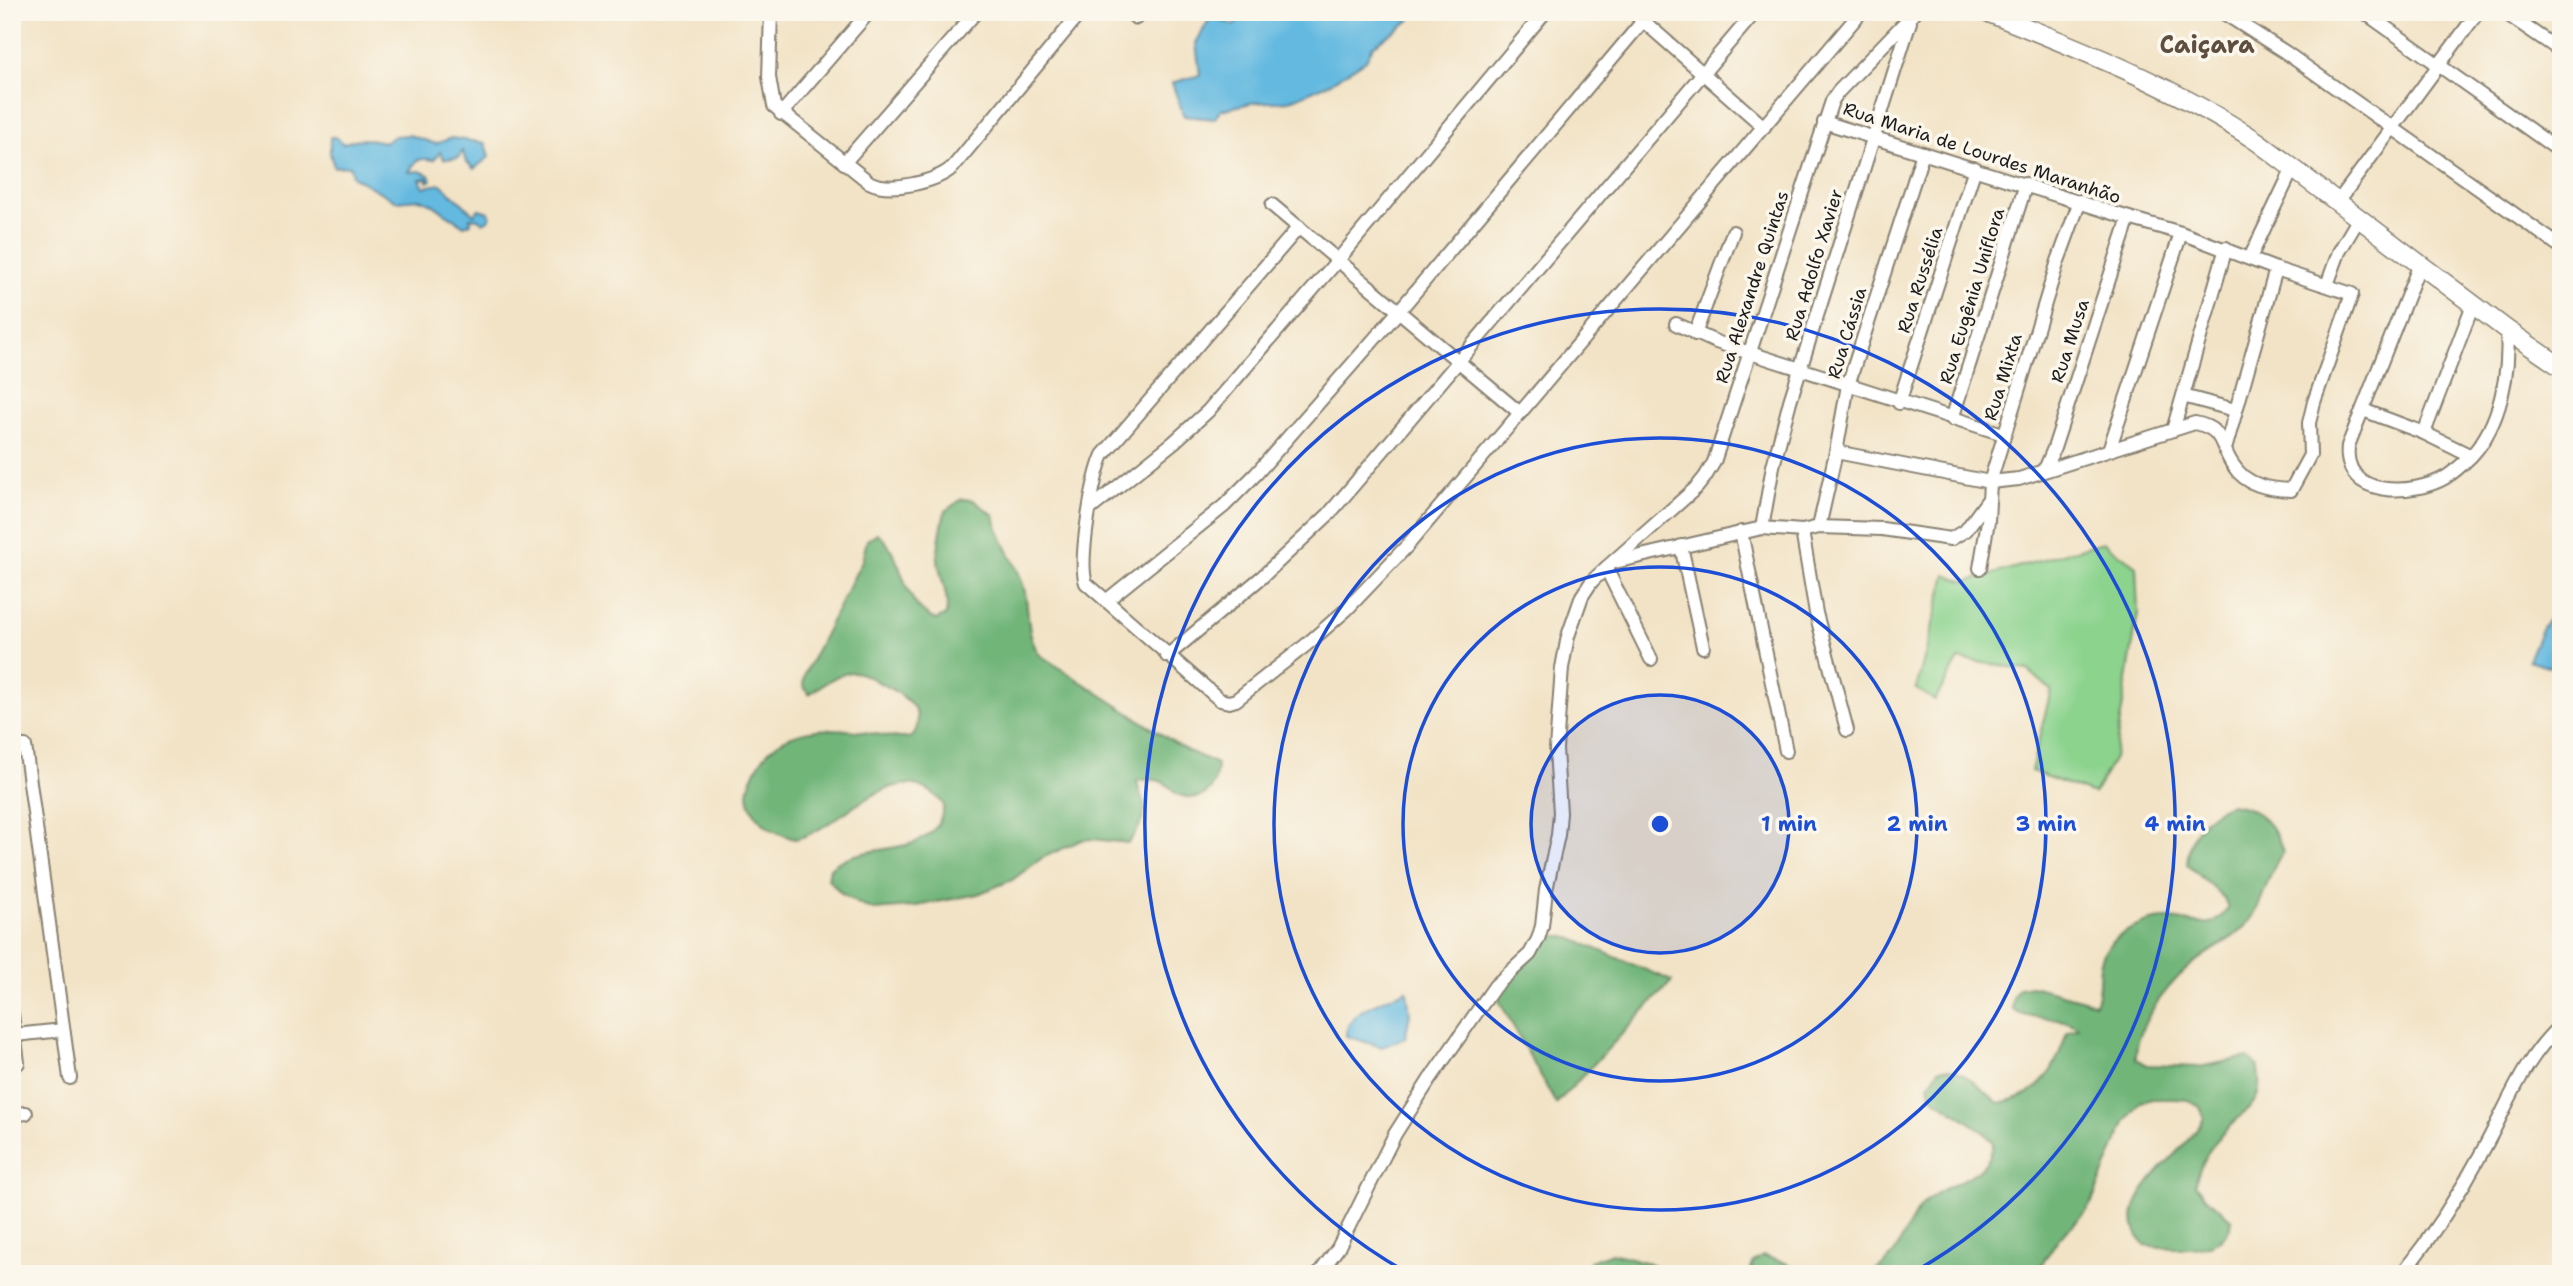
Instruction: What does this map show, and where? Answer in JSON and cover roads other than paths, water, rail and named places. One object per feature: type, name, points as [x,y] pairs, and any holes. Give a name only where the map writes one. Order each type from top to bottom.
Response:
[{"type":"main road","points":[[1993,13],[2193,101],[2258,142],[2474,302],[2507,330],[2561,367]]},
{"type":"street","points":[[771,12],[769,51],[774,106],[869,182],[884,188],[932,180],[944,174],[1082,12]]},
{"type":"street","points":[[781,114],[869,12]]},
{"type":"street","points":[[844,163],[976,12]]},
{"type":"street","points":[[1090,509],[1174,442],[1208,411],[1545,12]]},
{"type":"street","points":[[1167,656],[1262,577],[1329,514],[1755,12]]},
{"type":"street","points":[[1299,227],[1103,455],[1095,476],[1090,509],[1083,574],[1086,583],[1167,656],[1220,700],[1229,702],[1236,700],[1306,645],[1346,610],[1406,547],[1861,12]]},
{"type":"street","points":[[2222,12],[2285,52],[2561,247]]},
{"type":"street","points":[[2364,12],[2561,152]]},
{"type":"street","points":[[2337,203],[2478,12]]},
{"type":"street","points":[[2504,12],[2561,51]]},
{"type":"street","name":"Rua Alexandre Quintas","points":[[1319,1274],[1338,1248],[1395,1134],[1430,1079],[1495,986],[1530,954],[1538,939],[1559,824],[1556,750],[1562,668],[1568,636],[1582,596],[1608,565],[1706,477],[1714,462],[1832,101],[1914,14]]},
{"type":"street","name":"Rua Adolfo Xavier","points":[[1762,528],[1773,466],[1799,370],[1914,14]]},
{"type":"street","points":[[1106,601],[1224,506],[1256,474],[1399,311],[1638,17],[1764,127]]},
{"type":"street","name":"Rua Maria de Lourdes Maranhão","points":[[1824,122],[2181,233],[2276,269],[2328,285]]},
{"type":"street","name":"Rua Cássia","points":[[1819,527],[1848,385],[1923,153]]},
{"type":"street","name":"Rua Russélia","points":[[1899,403],[1975,168]]},
{"type":"street","points":[[2250,258],[2293,168]]},
{"type":"street","name":"Rua Eugênia Uniflora","points":[[1952,419],[2026,184]]},
{"type":"street","name":"Rua Mixta","points":[[1980,568],[1988,521],[1990,482],[2003,434],[2057,261],[2080,201]]},
{"type":"street","points":[[1272,205],[1520,413]]},
{"type":"street","name":"Rua Musa","points":[[2041,472],[2054,448],[2129,218]]},
{"type":"street","points":[[1836,452],[1990,482],[2018,479],[2195,423],[2207,425],[2225,446],[2231,464],[2249,481],[2267,489],[2291,490],[2310,455],[2312,447],[2309,423],[2328,358],[2352,294],[2328,285],[2339,252],[2359,218]]},
{"type":"street","points":[[1695,334],[1733,232]]},
{"type":"street","points":[[2109,450],[2181,233]]},
{"type":"street","points":[[2173,430],[2226,248]]},
{"type":"street","points":[[2420,264],[2348,446],[2347,457],[2353,474],[2364,484],[2386,489],[2411,488],[2446,477],[2471,456],[2490,426],[2504,384],[2508,350],[2507,330]]},
{"type":"street","points":[[2225,446],[2276,269]]},
{"type":"street","points":[[2424,433],[2474,302]]},
{"type":"street","points":[[1676,324],[1695,334],[1799,370],[2003,434]]},
{"type":"street","points":[[2183,396],[2235,410]]},
{"type":"street","points":[[2364,410],[2424,433],[2471,456]]},
{"type":"street","points":[[1651,659],[1608,565],[1762,528],[1802,531],[1819,527],[1882,529],[1951,539],[1966,530],[1988,500]]},
{"type":"street","points":[[1802,531],[1815,613],[1847,730]]},
{"type":"street","points":[[1741,532],[1786,751]]},
{"type":"street","points":[[1681,546],[1703,647]]},
{"type":"street","points":[[18,746],[70,1078]]},
{"type":"street","points":[[12,1014],[18,1063],[12,1064]]},
{"type":"street","points":[[2402,1274],[2453,1202],[2534,1053],[2561,1025]]},
{"type":"street","points":[[15,1035],[63,1030]]},
{"type":"street","points":[[12,1115],[26,1112]]},
{"type":"water","points":[[1249,12],[1411,12],[1409,21],[1373,46],[1366,60],[1330,83],[1289,101],[1251,103],[1221,110],[1214,119],[1184,116],[1172,83],[1200,75],[1196,43],[1211,16],[1234,25]]},
{"type":"water","points":[[409,135],[436,144],[451,138],[485,143],[489,157],[474,169],[465,160],[463,151],[458,158],[444,159],[440,152],[434,160],[418,160],[409,172],[420,171],[429,175],[431,180],[427,182],[427,178],[420,179],[424,187],[441,184],[474,214],[479,209],[489,212],[490,219],[483,223],[470,218],[471,223],[464,226],[420,199],[396,201],[352,176],[350,166],[334,167],[330,153],[330,137],[336,137],[343,144],[369,139],[385,142],[395,136]]},
{"type":"water","points":[[2561,605],[2561,670],[2528,660],[2541,629]]},
{"type":"water","points":[[1407,990],[1410,1014],[1405,1038],[1382,1047],[1346,1036],[1348,1027],[1360,1012]]},
{"type":"district","name":"Caiçara","points":[[2207,45]]}]
